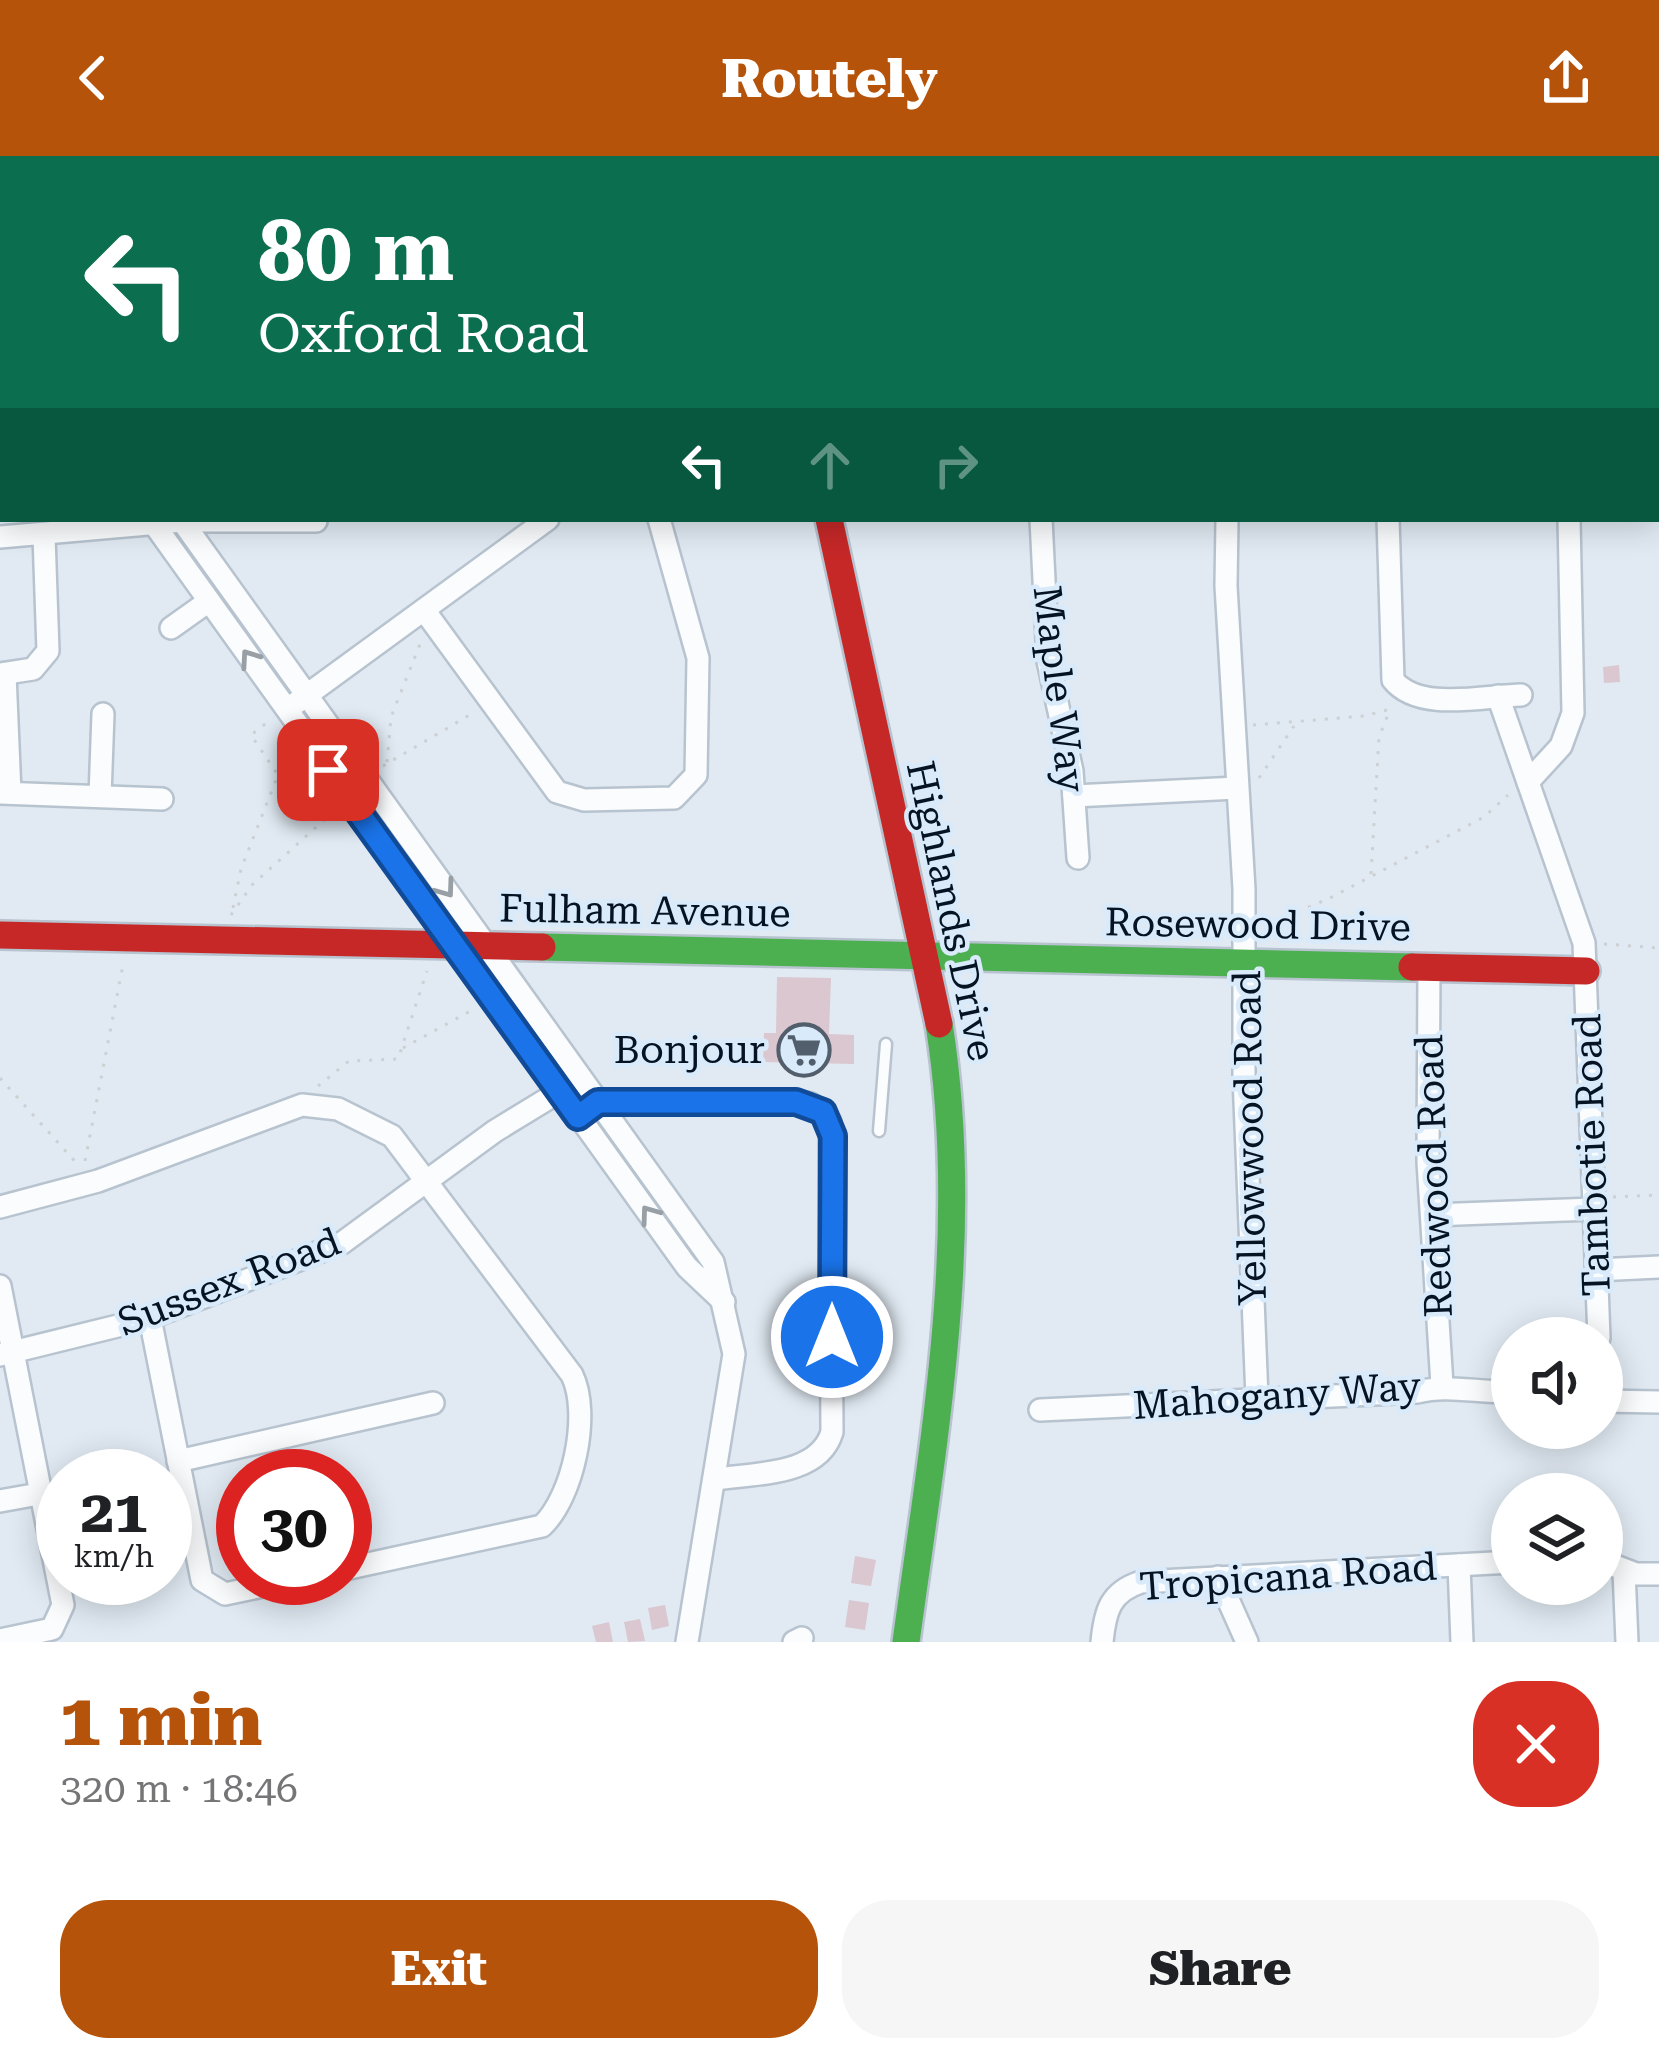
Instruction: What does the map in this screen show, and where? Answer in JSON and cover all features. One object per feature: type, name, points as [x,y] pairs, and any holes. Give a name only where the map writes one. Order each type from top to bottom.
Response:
[{"type":"street","points":[[0,537],[145,522]]},
{"type":"street","points":[[153,522],[686,1267],[724,1302]]},
{"type":"street","points":[[182,522],[703,1245],[724,1302],[734,1354],[687,1642]]},
{"type":"street","points":[[285,709],[430,619],[544,522]]},
{"type":"street","points":[[430,619],[546,781],[562,795],[664,800],[686,791],[697,766],[698,658],[660,522]]},
{"type":"street","name":"Highlands Drive","points":[[808,522],[846,670],[863,698]]},
{"type":"street","name":"Highlands Drive","points":[[830,522],[851,612],[863,698],[928,956],[948,1080],[953,1246],[940,1413],[906,1642]]},
{"type":"street","name":"Maple Way","points":[[1042,522],[1048,661],[1074,796],[1078,858]]},
{"type":"street","name":"Yellowwood Road","points":[[1227,522],[1232,725],[1245,929],[1246,1153],[1257,1398]]},
{"type":"street","points":[[1388,522],[1397,702]]},
{"type":"street","points":[[1528,782],[1562,746],[1574,713],[1569,522]]},
{"type":"street","points":[[44,536],[48,651],[33,669],[3,674],[5,793],[163,799]]},
{"type":"street","points":[[171,628],[209,602]]},
{"type":"street","name":"Tambotie Road","points":[[1397,702],[1510,696],[1528,782],[1585,957],[1598,1317]]},
{"type":"street","points":[[100,796],[103,714]]},
{"type":"street","points":[[1074,796],[1237,788]]},
{"type":"street","name":"Fulham Avenue","points":[[0,934],[928,956]]},
{"type":"street","name":"Rosewood Drive","points":[[928,956],[1429,968],[1585,957]]},
{"type":"street","name":"Redwood Road","points":[[1429,968],[1432,1215],[1442,1385]]},
{"type":"street","name":"Sussex Road","points":[[7,1354],[150,1318],[342,1243],[495,1131],[580,1078]]},
{"type":"street","points":[[578,1117],[598,1102],[796,1102],[811,1104],[830,1122],[832,1432],[828,1447],[806,1463],[716,1479]]},
{"type":"street","points":[[0,1207],[98,1181],[220,1132],[313,1104],[379,1126],[430,1183],[578,1387],[580,1416],[565,1492],[552,1516],[532,1531],[372,1564]]},
{"type":"street","points":[[1432,1215],[1594,1203]]},
{"type":"street","points":[[1596,1270],[1659,1267]]},
{"type":"street","points":[[0,1286],[7,1354],[36,1481]]},
{"type":"street","points":[[150,1318],[176,1449]]},
{"type":"street","name":"Mahogany Way","points":[[1040,1409],[1417,1392],[1442,1385],[1464,1393],[1491,1392]]},
{"type":"street","points":[[1623,1401],[1659,1402]]},
{"type":"street","points":[[192,1458],[434,1403]]},
{"type":"street","points":[[0,1501],[36,1495]]},
{"type":"street","points":[[192,1541],[206,1585],[216,1590]]},
{"type":"street","name":"Tropicana Road","points":[[1102,1642],[1109,1602],[1122,1588],[1218,1577],[1491,1563]]},
{"type":"street","points":[[1459,1565],[1462,1642]]},
{"type":"street","points":[[1627,1642],[1624,1571],[1659,1574]]},
{"type":"street","points":[[1218,1577],[1224,1600],[1247,1642]]},
{"type":"street","points":[[0,1640],[52,1629],[62,1616],[60,1605]]},
{"type":"lane","points":[[879,1131],[886,1044]]},
{"type":"path","points":[[387,763],[392,717],[430,619]]},
{"type":"path","points":[[1232,725],[1295,724],[1397,702]]},
{"type":"path","points":[[1371,874],[1379,737],[1397,702]]},
{"type":"path","points":[[364,777],[490,703]]},
{"type":"path","points":[[285,709],[251,735],[278,775],[241,869],[230,915],[252,885],[350,800]]},
{"type":"path","points":[[1237,788],[1265,771],[1295,724]]},
{"type":"path","points":[[1245,929],[1272,924],[1484,817],[1528,782]]},
{"type":"path","points":[[0,1078],[83,1171],[128,938]]},
{"type":"path","points":[[1585,957],[1659,949]]},
{"type":"path","points":[[313,1104],[314,1089],[349,1061],[398,1059],[428,968]]},
{"type":"path","points":[[402,1048],[483,1004]]},
{"type":"path","points":[[1594,1203],[1659,1195]]},
{"type":"building","points":[[1619,665],[1620,682],[1604,683],[1603,667]]},
{"type":"building","points":[[777,977],[831,978],[829,1034],[854,1035],[854,1064],[763,1062],[764,1033],[776,1033]]},
{"type":"building","points":[[855,1556],[876,1560],[871,1586],[851,1583]]},
{"type":"building","points":[[849,1600],[869,1603],[865,1630],[845,1627]]},
{"type":"building","points":[[665,1605],[669,1626],[652,1630],[648,1608]]},
{"type":"building","points":[[640,1619],[645,1641],[628,1642],[624,1622]]},
{"type":"building","points":[[609,1622],[613,1642],[596,1642],[592,1626]]},
{"type":"traffic: fast","points":[[542,947],[1412,967]]},
{"type":"traffic: fast","points":[[906,1642],[937,1411],[950,1256],[952,1179],[939,1024]]},
{"type":"traffic: jam","points":[[830,522],[939,1024]]},
{"type":"traffic: jam","points":[[0,935],[542,947]]},
{"type":"traffic: jam","points":[[1412,967],[1586,971]]},
{"type":"place","name":"Bonjour","points":[[804,1050]]},
{"type":"route","points":[[328,770],[578,1117],[598,1102],[796,1102],[823,1112],[833,1136],[832,1337]]}]
